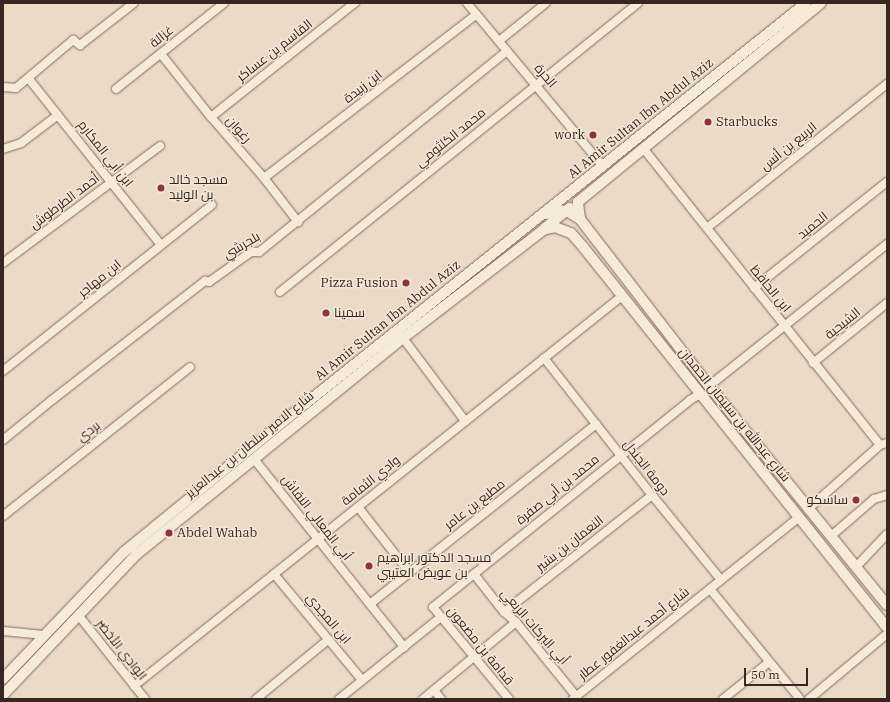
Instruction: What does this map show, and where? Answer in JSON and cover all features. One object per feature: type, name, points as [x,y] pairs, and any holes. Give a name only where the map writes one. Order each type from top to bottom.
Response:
[{"type":"street","points":[[3,87],[16,88],[73,40],[80,45],[134,3]]},
{"type":"street","name":"غزالة","points":[[116,89],[224,3]]},
{"type":"street","name":"القاسم بن عساكر","points":[[211,117],[355,3]]},
{"type":"street","name":"الحرة","points":[[467,3],[602,166]]},
{"type":"street","points":[[499,41],[546,3]]},
{"type":"street","name":"محمد الكلثومي","points":[[280,292],[638,3]]},
{"type":"street","name":"Al Amir Sultan Ibn Abdul Aziz","points":[[3,679],[124,552],[806,3]]},
{"type":"street","name":"Al Amir Sultan Ibn Abdul Aziz","points":[[543,230],[563,212],[578,202],[821,3]]},
{"type":"street","name":"ابن زبيدة","points":[[264,178],[476,15]]},
{"type":"street","name":"بلجرشي","points":[[3,440],[205,281],[209,282],[251,252],[259,252],[298,222],[507,51]]},
{"type":"street","name":"رغوان","points":[[161,54],[211,117],[264,178],[298,222]]},
{"type":"street","name":"ابن أبي المكارم","points":[[28,78],[161,245]]},
{"type":"street","name":"الربيع بن أنس","points":[[707,228],[887,84]]},
{"type":"street","points":[[3,149],[21,143],[58,115]]},
{"type":"street","name":"أحمد الطرطوش","points":[[3,263],[160,146]]},
{"type":"street","name":"ابن الحافظ","points":[[643,148],[814,363],[884,444]]},
{"type":"street","name":"الحميد","points":[[754,288],[887,182]]},
{"type":"street","points":[[563,212],[563,200],[568,194]]},
{"type":"street","name":"Al Amir Sultan Ibn Abdul Aziz","points":[[578,202],[580,219]]},
{"type":"street","name":"ابن مهاجر","points":[[3,371],[212,205]]},
{"type":"street","points":[[528,226],[550,212],[563,212],[580,219]]},
{"type":"street","name":"شارع عبدالله بن سليمان الحمدان","points":[[563,212],[564,225],[740,442],[798,518],[887,627]]},
{"type":"street","points":[[571,233],[568,221],[572,217],[580,219]]},
{"type":"street","name":"شارع عبدالله بن سليمان الحمدان","points":[[580,219],[709,386],[887,605]]},
{"type":"street","name":"شارع الامير سلطان بن عبدالعزيز","points":[[3,695],[137,554],[403,338],[543,230],[555,227],[571,233]]},
{"type":"street","points":[[709,386],[887,244]]},
{"type":"street","name":"وادي الثمامة","points":[[134,686],[622,296]]},
{"type":"street","name":"الشيحية","points":[[814,363],[887,303]]},
{"type":"street","points":[[403,338],[465,421]]},
{"type":"street","name":"دومة الجندل","points":[[544,358],[721,580]]},
{"type":"street","name":"بردي","points":[[3,516],[190,367]]},
{"type":"street","name":"محمد بن أبي صفرة","points":[[433,607],[621,455],[690,400],[700,394]]},
{"type":"street","name":"مطيع بن عامر","points":[[370,604],[596,424]]},
{"type":"street","points":[[808,509],[884,444]]},
{"type":"street","name":"أبي المعالي النقاش","points":[[254,459],[317,540],[404,647]]},
{"type":"street","name":"النعمان بن بشير","points":[[504,612],[652,495]]},
{"type":"street","points":[[831,536],[874,499],[887,496]]},
{"type":"street","points":[[358,507],[409,572]]},
{"type":"street","points":[[798,518],[710,589],[800,699]]},
{"type":"street","points":[[856,567],[887,534]]},
{"type":"street","name":"ابن المجدي","points":[[274,574],[362,680]]},
{"type":"street","name":"أبي البركات الربعي","points":[[474,574],[504,612],[516,622],[574,697]]},
{"type":"street","name":"شارع أحمد عبدالغفور عطار","points":[[574,697],[710,589]]},
{"type":"street","name":"قدامة بن مضعون","points":[[433,607],[509,699]]},
{"type":"street","name":"الوادي الأخضر","points":[[79,616],[145,699]]},
{"type":"street","points":[[339,699],[441,617]]},
{"type":"street","points":[[422,699],[516,622]]},
{"type":"street","points":[[3,631],[44,635]]},
{"type":"street","points":[[809,699],[887,634]]},
{"type":"street","points":[[256,699],[329,639]]},
{"type":"street","points":[[723,699],[769,662]]},
{"type":"street","points":[[434,690],[441,699]]},
{"type":"place","name":"Starbucks","points":[[708,122]]},
{"type":"place","name":"work","points":[[593,135]]},
{"type":"place","name":"مسجد خالد بن الوليد","points":[[161,188]]},
{"type":"place","name":"Pizza Fusion","points":[[406,283]]},
{"type":"place","name":"سمينا","points":[[326,313]]},
{"type":"place","name":"ساسكو","points":[[856,500]]},
{"type":"place","name":"Abdel Wahab","points":[[169,533]]},
{"type":"place","name":"مسجد الدكتور ابراهيم بن عويض العتيبي","points":[[369,566]]}]
